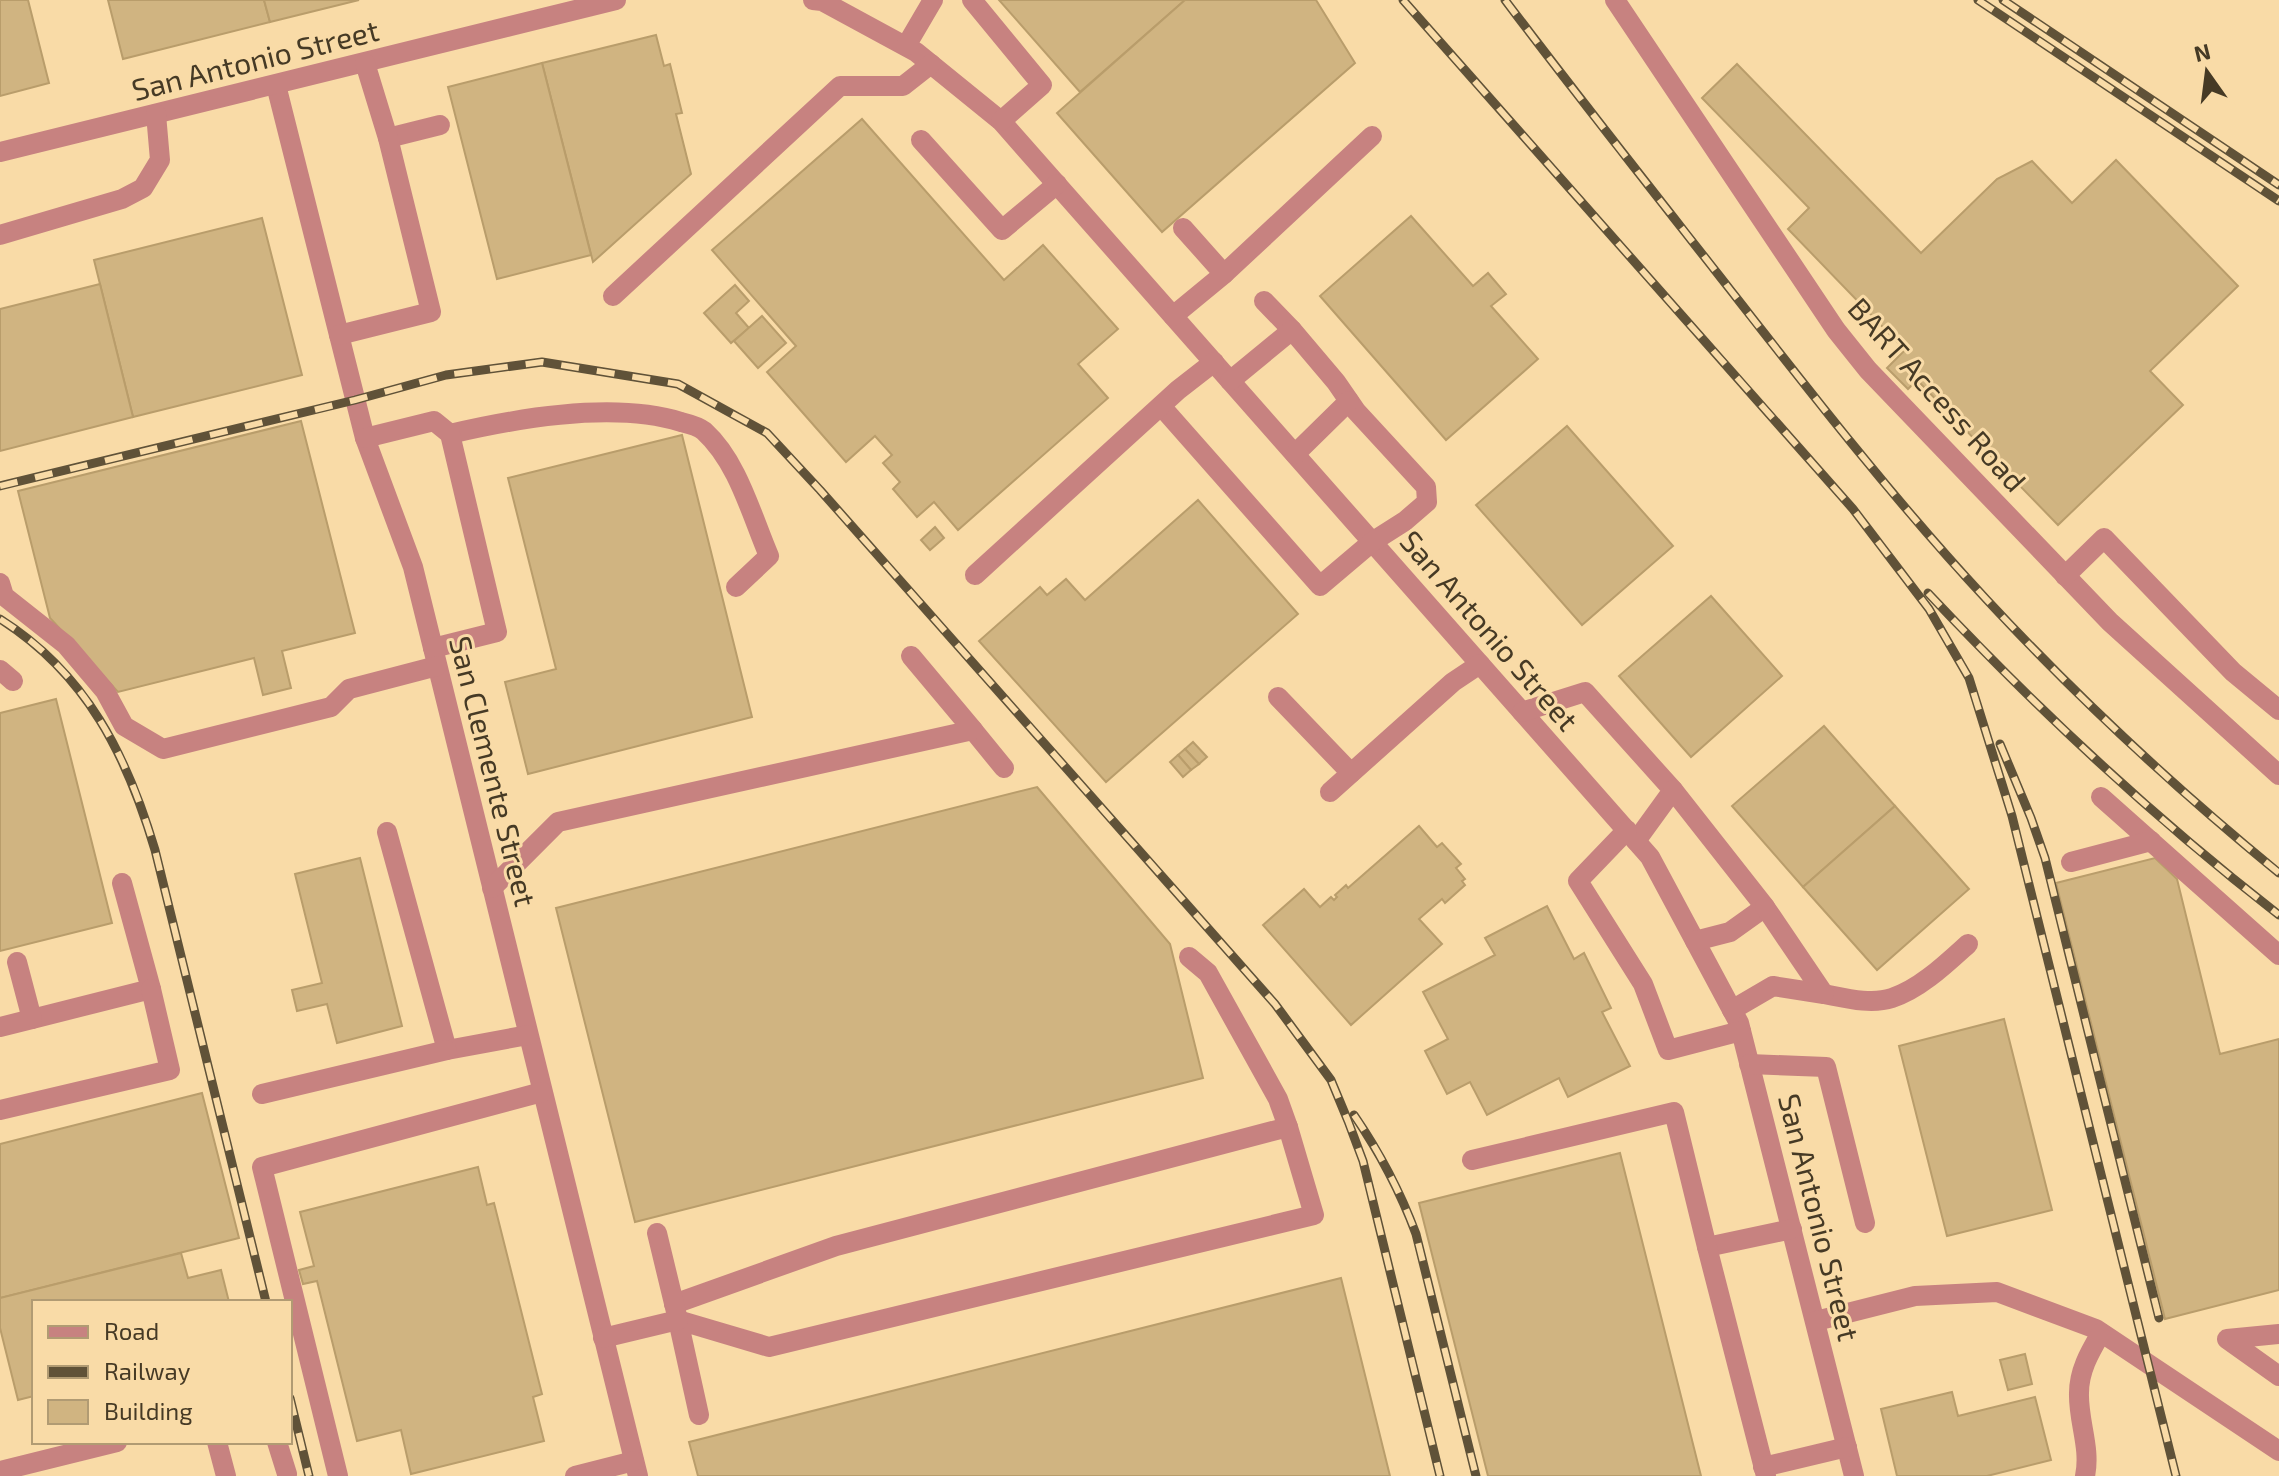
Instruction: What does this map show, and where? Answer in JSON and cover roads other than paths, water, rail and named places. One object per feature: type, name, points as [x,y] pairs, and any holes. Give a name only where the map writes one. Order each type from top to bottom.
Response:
[{"type":"street","name":"San Antonio Street","points":[[0,152],[616,0]]},
{"type":"street","name":"San Antonio Street","points":[[813,0],[846,6],[931,64],[1001,121],[1650,857],[1741,1031],[1854,1476]]},
{"type":"street","points":[[906,46],[933,0]]},
{"type":"street","points":[[972,0],[1042,85],[1001,121]]},
{"type":"street","name":"BART Access Road","points":[[1615,0],[1856,356],[2065,576],[2173,680],[2279,775]]},
{"type":"street","points":[[339,335],[431,312],[388,138],[365,63]]},
{"type":"street","points":[[613,296],[840,86],[903,86],[931,64]]},
{"type":"street","name":"San Clemente Street","points":[[276,85],[365,438],[413,567],[636,1469]]},
{"type":"street","points":[[0,235],[122,199],[143,188],[160,160],[156,114]]},
{"type":"street","points":[[388,138],[440,125]]},
{"type":"street","points":[[1173,316],[1224,274],[1372,136]]},
{"type":"street","points":[[921,140],[1002,230],[1057,184]]},
{"type":"street","points":[[1183,228],[1224,274]]},
{"type":"street","points":[[1161,406],[1320,586],[1372,542],[1405,521],[1427,502],[1426,487],[1264,301]]},
{"type":"street","points":[[1230,381],[1292,330]]},
{"type":"street","points":[[975,575],[1161,406],[1214,362]]},
{"type":"street","points":[[1295,454],[1349,401]]},
{"type":"street","points":[[450,434],[496,424],[605,412],[654,414],[702,428],[728,459],[769,556],[736,587]]},
{"type":"street","points":[[0,583],[4,596],[66,645],[105,691],[124,726],[163,749],[331,707],[349,689],[497,632],[450,434],[434,421],[365,438]]},
{"type":"street","points":[[2065,576],[2104,538],[2233,672],[2279,710]]},
{"type":"street","points":[[911,656],[1004,768]]},
{"type":"street","points":[[1330,792],[1453,682],[1480,664]]},
{"type":"street","points":[[1522,712],[1585,692],[1673,790],[1765,907],[1824,994]]},
{"type":"street","points":[[1278,697],[1351,773]]},
{"type":"street","points":[[492,888],[558,822],[973,730]]},
{"type":"street","points":[[1673,790],[1632,836],[1578,881],[1643,984],[1668,1050],[1741,1031]]},
{"type":"street","points":[[2101,797],[2279,955]]},
{"type":"street","points":[[387,832],[447,1050]]},
{"type":"street","points":[[2071,862],[2151,841]]},
{"type":"street","points":[[0,1110],[170,1070],[122,883]]},
{"type":"street","points":[[1695,941],[1730,932],[1765,907]]},
{"type":"street","points":[[1732,1010],[1773,986],[1862,1000],[1892,998],[1935,974],[1968,944]]},
{"type":"street","points":[[676,1312],[769,1347],[1314,1215],[1278,1099],[1208,973],[1189,957]]},
{"type":"street","points":[[17,962],[32,1019]]},
{"type":"street","points":[[0,1027],[151,989]]},
{"type":"street","points":[[262,1094],[447,1050],[528,1035]]},
{"type":"street","points":[[1749,1064],[1826,1067],[1865,1223]]},
{"type":"street","points":[[338,1476],[262,1167],[542,1092]]},
{"type":"street","points":[[1472,1160],[1674,1112],[1765,1471],[1847,1447]]},
{"type":"street","points":[[603,1338],[676,1312],[836,1246],[1288,1127]]},
{"type":"street","points":[[1707,1247],[1792,1229]]},
{"type":"street","points":[[657,1233],[699,1415]]},
{"type":"street","points":[[1816,1321],[1915,1296],[1997,1292],[2101,1333],[2279,1451]]},
{"type":"street","points":[[2085,1476],[2087,1448],[2079,1392],[2085,1361],[2101,1333]]},
{"type":"street","points":[[2279,1334],[2227,1339],[2279,1376]]},
{"type":"street","points":[[0,1471],[54,1467],[112,1444]]},
{"type":"street","points":[[218,1444],[226,1476]]},
{"type":"street","points":[[278,1444],[287,1474]]},
{"type":"street","points":[[575,1476],[636,1469]]},
{"type":"railway","points":[[1403,0],[1853,509],[1929,609],[1969,678],[2012,816],[2176,1476]]},
{"type":"railway","points":[[1505,0],[1825,410],[1953,563],[2092,707],[2202,808],[2279,873]]},
{"type":"railway","points":[[1978,0],[2279,201]]},
{"type":"railway","points":[[2003,0],[2279,185]]},
{"type":"railway","points":[[0,486],[446,375],[542,362],[678,384],[767,433],[1275,1004],[1331,1080],[1363,1161],[1440,1476]]},
{"type":"railway","points":[[1928,593],[2097,761],[2186,840],[2279,915]]},
{"type":"railway","points":[[0,619],[57,665],[80,691],[117,750],[144,815],[266,1300]]},
{"type":"railway","points":[[2000,744],[2045,858],[2159,1318]]},
{"type":"railway","points":[[1354,1115],[1389,1173],[1416,1234],[1476,1476]]},
{"type":"railway","points":[[292,1406],[309,1476]]}]
